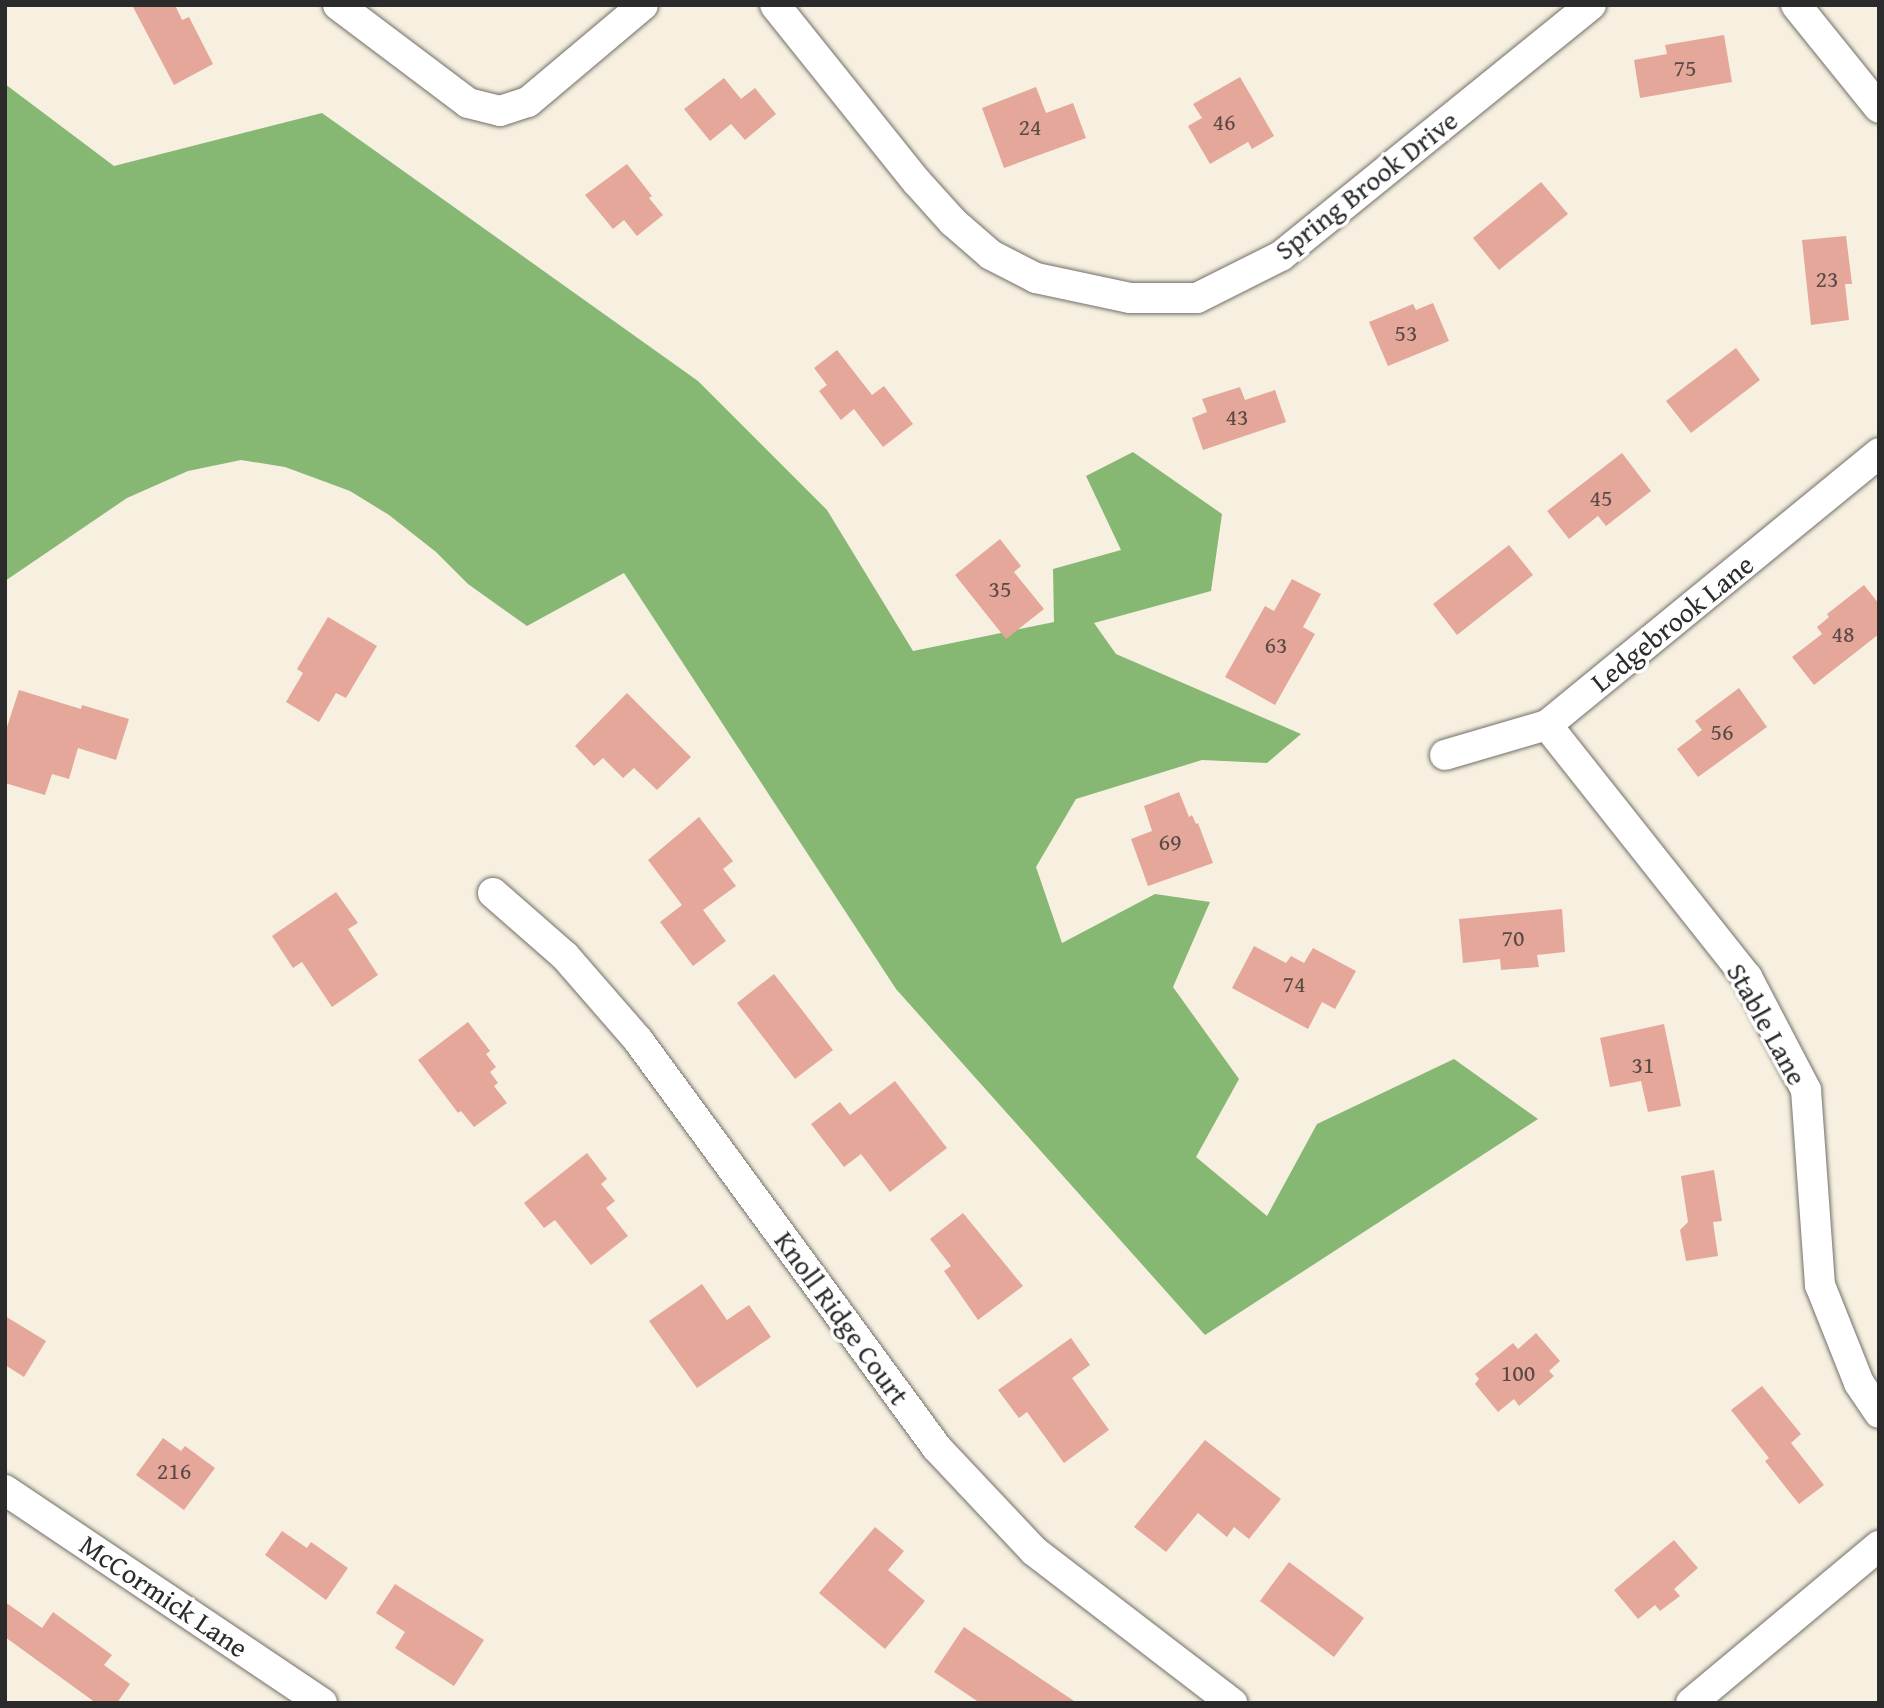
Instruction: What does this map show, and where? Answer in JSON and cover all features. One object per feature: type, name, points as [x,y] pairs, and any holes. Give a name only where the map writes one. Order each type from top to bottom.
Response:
[{"type":"street","points":[[338,5],[468,103],[500,111],[528,102],[643,5]]},
{"type":"street","name":"Spring Brook Drive","points":[[775,5],[916,182],[953,222],[991,255],[1036,278],[1130,298],[1198,298],[1281,256],[1591,5]]},
{"type":"street","points":[[1796,5],[1879,108]]},
{"type":"street","name":"Ledgebrook Lane","points":[[1445,755],[1547,725],[1879,453]]},
{"type":"street","name":"Stable Lane","points":[[1547,725],[1747,977],[1806,1090],[1819,1285],[1858,1383],[1879,1413]]},
{"type":"street","name":"Knoll Ridge Court","points":[[493,893],[565,956],[638,1040],[937,1448],[1034,1551],[1232,1703]]},
{"type":"street","name":"McCormick Lane","points":[[5,1490],[322,1703]]},
{"type":"street","points":[[1691,1703],[1879,1546]]},
{"type":"green space","points":[[5,84],[114,166],[322,113],[698,381],[827,510],[913,651],[1054,622],[1053,569],[1121,550],[1086,476],[1133,452],[1222,514],[1211,591],[1094,623],[1116,654],[1301,734],[1267,763],[1202,760],[1076,799],[1036,867],[1062,943],[1155,894],[1210,902],[1173,987],[1239,1079],[1196,1157],[1267,1216],[1317,1124],[1454,1059],[1538,1119],[1205,1335],[896,989],[624,573],[527,626],[468,584],[436,552],[389,515],[350,491],[285,467],[241,460],[188,471],[127,498],[5,581]]},
{"type":"building","points":[[132,5],[175,5],[182,20],[189,17],[213,64],[174,85]]},
{"type":"building","points":[[1724,35],[1732,82],[1640,98],[1634,60],[1667,54],[1665,45]]},
{"type":"building","points":[[1240,77],[1274,136],[1252,149],[1248,142],[1210,164],[1188,126],[1202,118],[1193,104]]},
{"type":"building","points":[[724,78],[741,99],[755,88],[776,114],[745,140],[731,124],[710,141],[684,109]]},
{"type":"building","points":[[1036,87],[1046,113],[1073,103],[1086,138],[1004,168],[982,108]]},
{"type":"building","points":[[627,164],[663,215],[637,236],[624,220],[613,229],[585,195]]},
{"type":"building","points":[[1541,182],[1568,214],[1499,270],[1473,238]]},
{"type":"building","points":[[1846,236],[1852,284],[1845,284],[1849,320],[1811,325],[1802,240]]},
{"type":"building","points":[[1433,303],[1449,341],[1388,366],[1369,322],[1413,304],[1416,310]]},
{"type":"building","points":[[1736,348],[1760,380],[1691,433],[1666,401]]},
{"type":"building","points":[[837,350],[872,395],[884,386],[913,424],[883,447],[854,409],[841,420],[819,391],[827,385],[814,368]]},
{"type":"building","points":[[1240,387],[1245,400],[1275,390],[1286,422],[1203,450],[1192,418],[1207,412],[1202,399]]},
{"type":"building","points":[[1622,453],[1651,491],[1606,526],[1598,516],[1569,539],[1547,511]]},
{"type":"building","points":[[1000,539],[1021,566],[1014,572],[1044,609],[1006,639],[955,575]]},
{"type":"building","points":[[1509,545],[1533,575],[1457,635],[1433,604]]},
{"type":"building","points":[[1292,579],[1321,594],[1303,627],[1315,634],[1275,705],[1225,677],[1265,606],[1274,611]]},
{"type":"building","points":[[1864,585],[1879,604],[1879,634],[1814,685],[1792,657],[1822,634],[1817,627],[1829,617],[1827,614]]},
{"type":"building","points":[[328,617],[377,646],[346,698],[336,693],[319,722],[286,702],[303,673],[297,669]]},
{"type":"building","points":[[1739,688],[1767,727],[1698,777],[1677,749],[1702,730],[1695,721]]},
{"type":"building","points":[[19,690],[81,709],[82,705],[129,719],[116,760],[78,748],[69,779],[52,774],[45,795],[5,783],[5,733]]},
{"type":"building","points":[[627,693],[691,757],[657,790],[634,768],[623,778],[603,758],[594,766],[575,746]]},
{"type":"building","points":[[1179,792],[1189,817],[1192,815],[1196,824],[1198,823],[1213,863],[1148,886],[1131,839],[1152,831],[1144,806]]},
{"type":"building","points":[[699,817],[733,861],[723,869],[736,886],[703,910],[726,941],[693,966],[660,922],[682,905],[648,860]]},
{"type":"building","points":[[336,892],[358,923],[348,929],[378,975],[332,1007],[302,962],[293,968],[272,936]]},
{"type":"building","points":[[1562,909],[1565,952],[1537,955],[1539,967],[1501,970],[1500,959],[1463,963],[1459,919]]},
{"type":"building","points":[[1254,946],[1286,963],[1291,956],[1304,963],[1313,948],[1356,971],[1335,1009],[1322,1002],[1308,1029],[1232,988]]},
{"type":"building","points":[[774,974],[833,1050],[795,1079],[737,1003]]},
{"type":"building","points":[[468,1022],[490,1051],[486,1054],[496,1067],[490,1072],[498,1083],[494,1086],[507,1103],[474,1127],[461,1111],[458,1113],[418,1060]]},
{"type":"building","points":[[1664,1024],[1681,1106],[1648,1112],[1641,1081],[1610,1087],[1600,1038]]},
{"type":"building","points":[[895,1081],[947,1148],[890,1192],[861,1154],[844,1167],[811,1124],[840,1102],[850,1115]]},
{"type":"building","points":[[587,1153],[607,1179],[601,1184],[615,1201],[606,1208],[628,1236],[591,1265],[555,1220],[544,1228],[524,1203]]},
{"type":"building","points":[[1714,1170],[1722,1221],[1713,1222],[1718,1256],[1686,1261],[1680,1230],[1688,1222],[1681,1176]]},
{"type":"building","points":[[963,1213],[1023,1286],[978,1320],[944,1271],[951,1266],[930,1239]]},
{"type":"building","points":[[702,1284],[727,1320],[749,1305],[771,1337],[697,1388],[649,1321]]},
{"type":"building","points":[[5,1316],[46,1341],[24,1377],[5,1365]]},
{"type":"building","points":[[1536,1333],[1560,1361],[1549,1371],[1554,1376],[1519,1406],[1514,1399],[1498,1412],[1475,1384],[1479,1379],[1475,1374],[1513,1343],[1518,1349]]},
{"type":"building","points":[[1071,1338],[1090,1365],[1072,1378],[1109,1430],[1064,1463],[1027,1412],[1019,1418],[998,1390]]},
{"type":"building","points":[[1762,1386],[1801,1434],[1791,1443],[1824,1485],[1799,1504],[1765,1461],[1769,1458],[1731,1410]]},
{"type":"building","points":[[163,1438],[181,1451],[185,1446],[215,1468],[184,1510],[136,1475]]},
{"type":"building","points":[[1205,1440],[1281,1499],[1249,1539],[1234,1527],[1227,1537],[1198,1513],[1166,1552],[1134,1527]]},
{"type":"building","points":[[875,1527],[904,1551],[888,1570],[925,1601],[885,1649],[819,1593]]},
{"type":"building","points":[[282,1531],[307,1548],[311,1542],[348,1568],[326,1600],[265,1555]]},
{"type":"building","points":[[1674,1540],[1698,1568],[1674,1589],[1680,1596],[1660,1611],[1655,1605],[1638,1619],[1614,1590]]},
{"type":"building","points":[[1289,1562],[1364,1618],[1334,1657],[1260,1601]]},
{"type":"building","points":[[395,1584],[484,1640],[454,1686],[395,1648],[405,1632],[376,1613]]},
{"type":"building","points":[[5,1602],[42,1628],[53,1612],[112,1655],[104,1665],[130,1684],[117,1703],[96,1703],[5,1637]]},
{"type":"building","points":[[964,1627],[1077,1703],[980,1703],[934,1672]]}]
